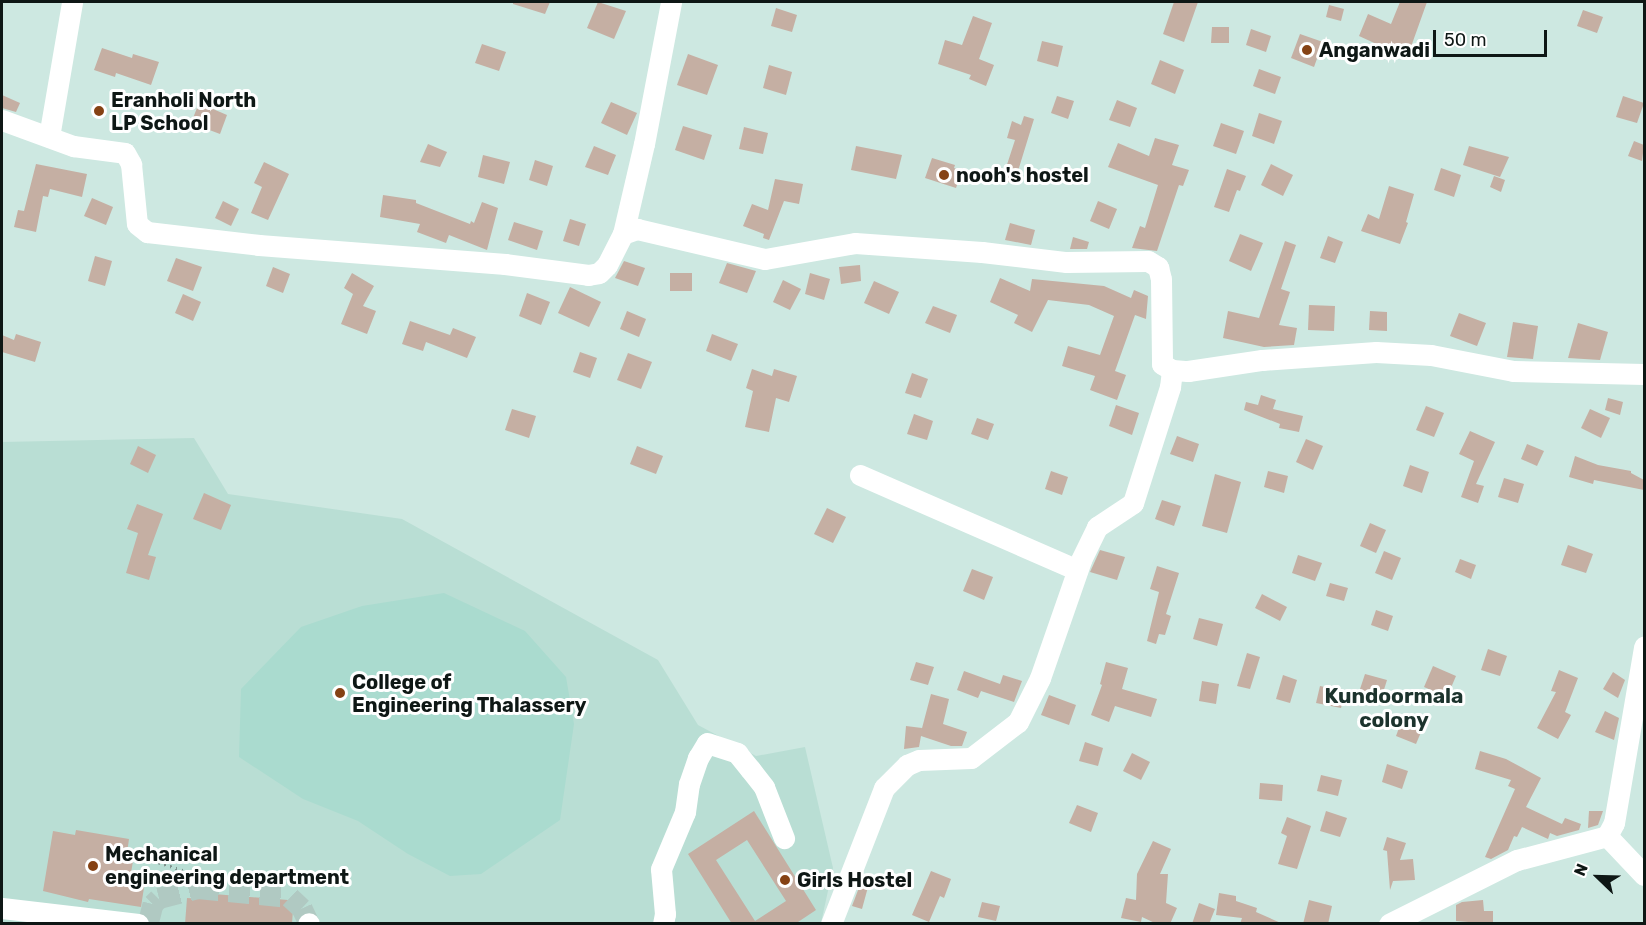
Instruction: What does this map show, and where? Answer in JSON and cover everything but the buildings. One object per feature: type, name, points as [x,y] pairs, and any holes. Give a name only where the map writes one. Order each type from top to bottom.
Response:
[{"type":"street","points":[[49,137],[72,2]]},
{"type":"street","points":[[2,120],[73,146],[125,153],[131,164],[137,224],[147,232],[259,245],[505,264],[588,275],[599,273],[607,265],[623,234],[644,144],[671,2]]},
{"type":"street","points":[[623,234],[637,229],[765,259],[855,243],[982,252],[1066,262],[1148,261],[1158,267],[1161,279],[1162,364],[1172,370],[1188,371],[1262,360],[1376,352],[1431,355],[1513,371],[1644,374]]},
{"type":"street","points":[[831,924],[884,788],[907,765],[919,760],[971,758],[1018,722],[1040,678],[1077,570],[1097,527],[1133,503],[1170,387],[1172,370]]},
{"type":"street","points":[[860,475],[1077,570]]},
{"type":"street","points":[[1389,924],[1517,860],[1607,836],[1614,823],[1644,647]]},
{"type":"street","points":[[663,924],[665,915],[661,869],[685,812],[689,784],[698,758],[708,743],[737,753],[750,769],[764,787],[784,838]]},
{"type":"street","points":[[1607,836],[1644,875]]},
{"type":"street","points":[[2,908],[138,924]]},
{"type":"path","points":[[130,853],[207,878],[219,890]]},
{"type":"shaded area","name":"College of Engineering Thalassery","points":[[194,438],[228,494],[402,519],[658,660],[698,725],[756,756],[805,747],[833,868],[821,923],[2,923],[2,442]]},
{"type":"shaded area","points":[[444,593],[525,631],[566,677],[574,724],[560,820],[481,874],[450,876],[408,854],[358,821],[303,799],[239,757],[241,689],[301,627],[362,606]]},
{"type":"tunnel","points":[[148,924],[153,904],[159,898],[198,888],[290,897],[302,908],[309,923]]},
{"type":"place","name":"Anganwadi","points":[[1307,50]]},
{"type":"place","name":"Eranholi North LP School","points":[[99,111]]},
{"type":"place","name":"nooh's hostel","points":[[944,175]]},
{"type":"place","name":"College of Engineering Thalassery","points":[[340,693]]},
{"type":"place","name":"Mechanical engineering department","points":[[93,866]]},
{"type":"place","name":"Girls Hostel","points":[[785,880]]},
{"type":"district","name":"Kundoormala colony","points":[[1394,708]]}]
